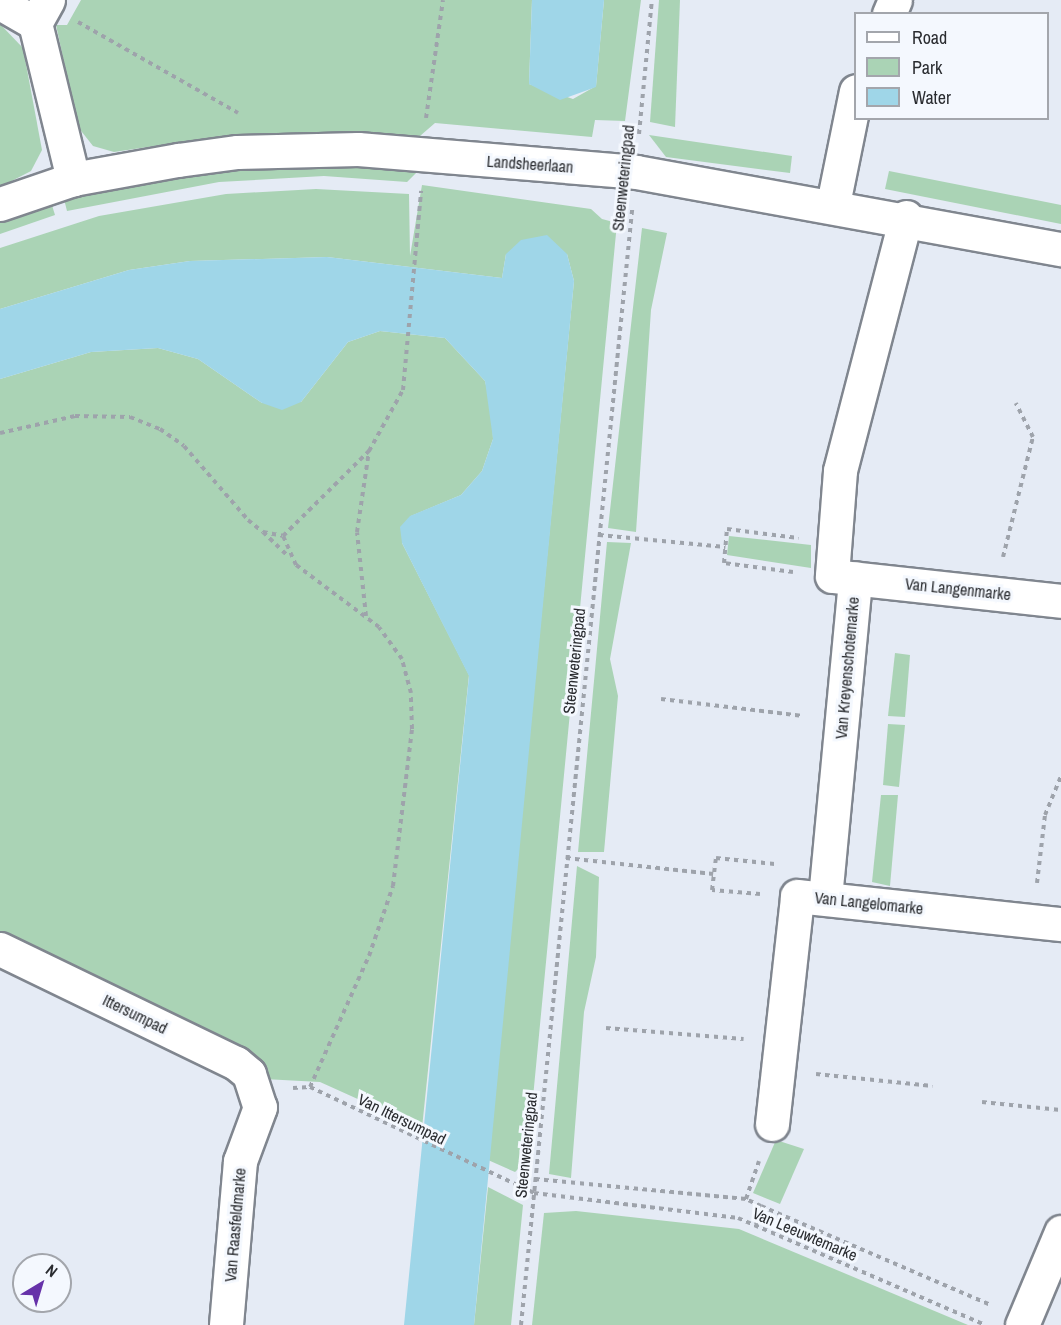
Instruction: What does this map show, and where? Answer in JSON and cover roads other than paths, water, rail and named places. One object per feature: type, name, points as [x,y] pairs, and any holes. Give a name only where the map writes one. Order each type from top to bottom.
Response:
[{"type":"street","points":[[0,3],[43,9],[73,179]]},
{"type":"street","points":[[833,204],[854,96]]},
{"type":"street","name":"Landsheerlaan","points":[[0,204],[73,179],[237,152],[300,148],[636,172],[906,217],[1061,249]]},
{"type":"street","name":"Van Kreyenschotemarke","points":[[817,888],[842,720],[843,577],[834,542],[840,471],[906,217]]},
{"type":"street","name":"Van Langenmarke","points":[[843,577],[1061,601]]},
{"type":"street","name":"Van Langelomarke","points":[[772,1124],[779,1056],[817,888],[1047,922]]},
{"type":"street","name":"Ittersumpad","points":[[4,962],[237,1063],[257,1093]]},
{"type":"street","name":"Van Raasfeldmarke","points":[[226,1325],[240,1161],[258,1122],[257,1093]]},
{"type":"street","points":[[1009,1318],[1061,1232]]},
{"type":"water","points":[[532,0],[604,0],[596,87],[560,100],[529,84]]},
{"type":"water","points":[[547,235],[567,254],[574,281],[474,1325],[404,1325],[469,676],[402,543],[400,527],[410,516],[461,495],[482,471],[493,439],[485,381],[445,338],[380,331],[348,342],[301,402],[282,410],[262,403],[198,359],[158,348],[91,352],[0,379],[0,309],[129,270],[190,261],[327,257],[502,278],[506,254],[521,240]]}]
